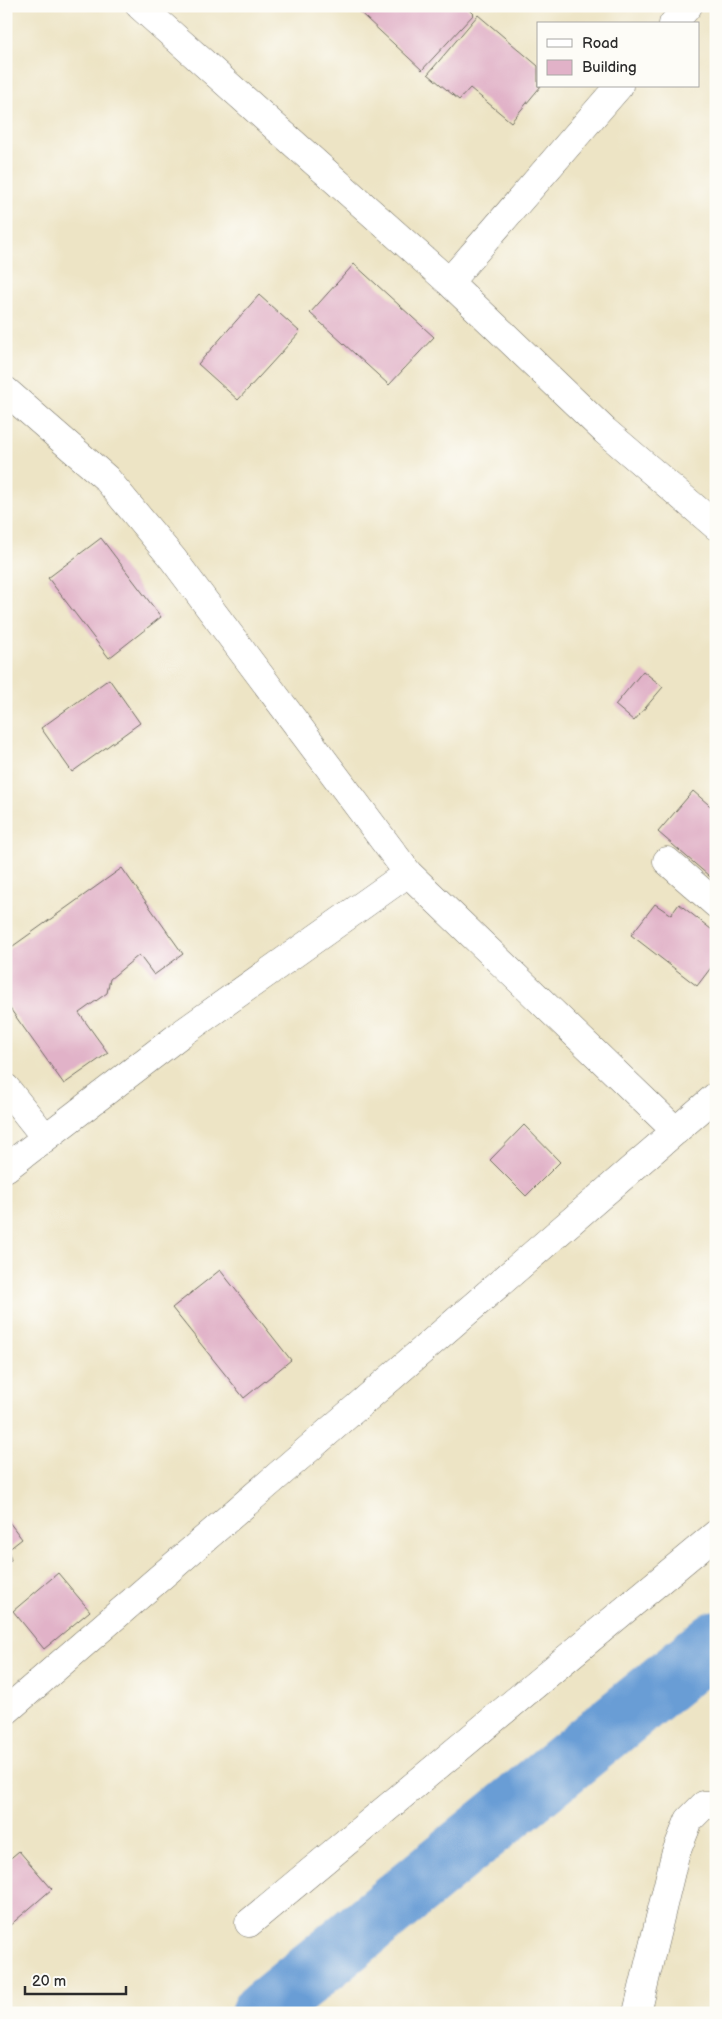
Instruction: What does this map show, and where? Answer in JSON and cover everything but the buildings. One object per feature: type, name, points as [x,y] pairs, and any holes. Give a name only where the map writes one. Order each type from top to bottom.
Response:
[{"type":"street","points":[[140,6],[448,282],[605,431],[716,526]]},
{"type":"street","points":[[675,22],[688,6]]},
{"type":"street","points":[[448,282],[617,88]]},
{"type":"street","points":[[6,391],[106,478],[173,559],[408,873],[676,1131]]},
{"type":"street","points":[[668,861],[716,904]]},
{"type":"street","points":[[6,1168],[181,1034],[408,873]]},
{"type":"street","points":[[6,1088],[45,1137]]},
{"type":"street","points":[[6,1711],[716,1096]]},
{"type":"street","points":[[249,1923],[716,1534]]},
{"type":"street","points":[[637,2013],[674,1855],[688,1820],[704,1805],[716,1805]]},
{"type":"waterway","points":[[261,2013],[716,1641]]}]
